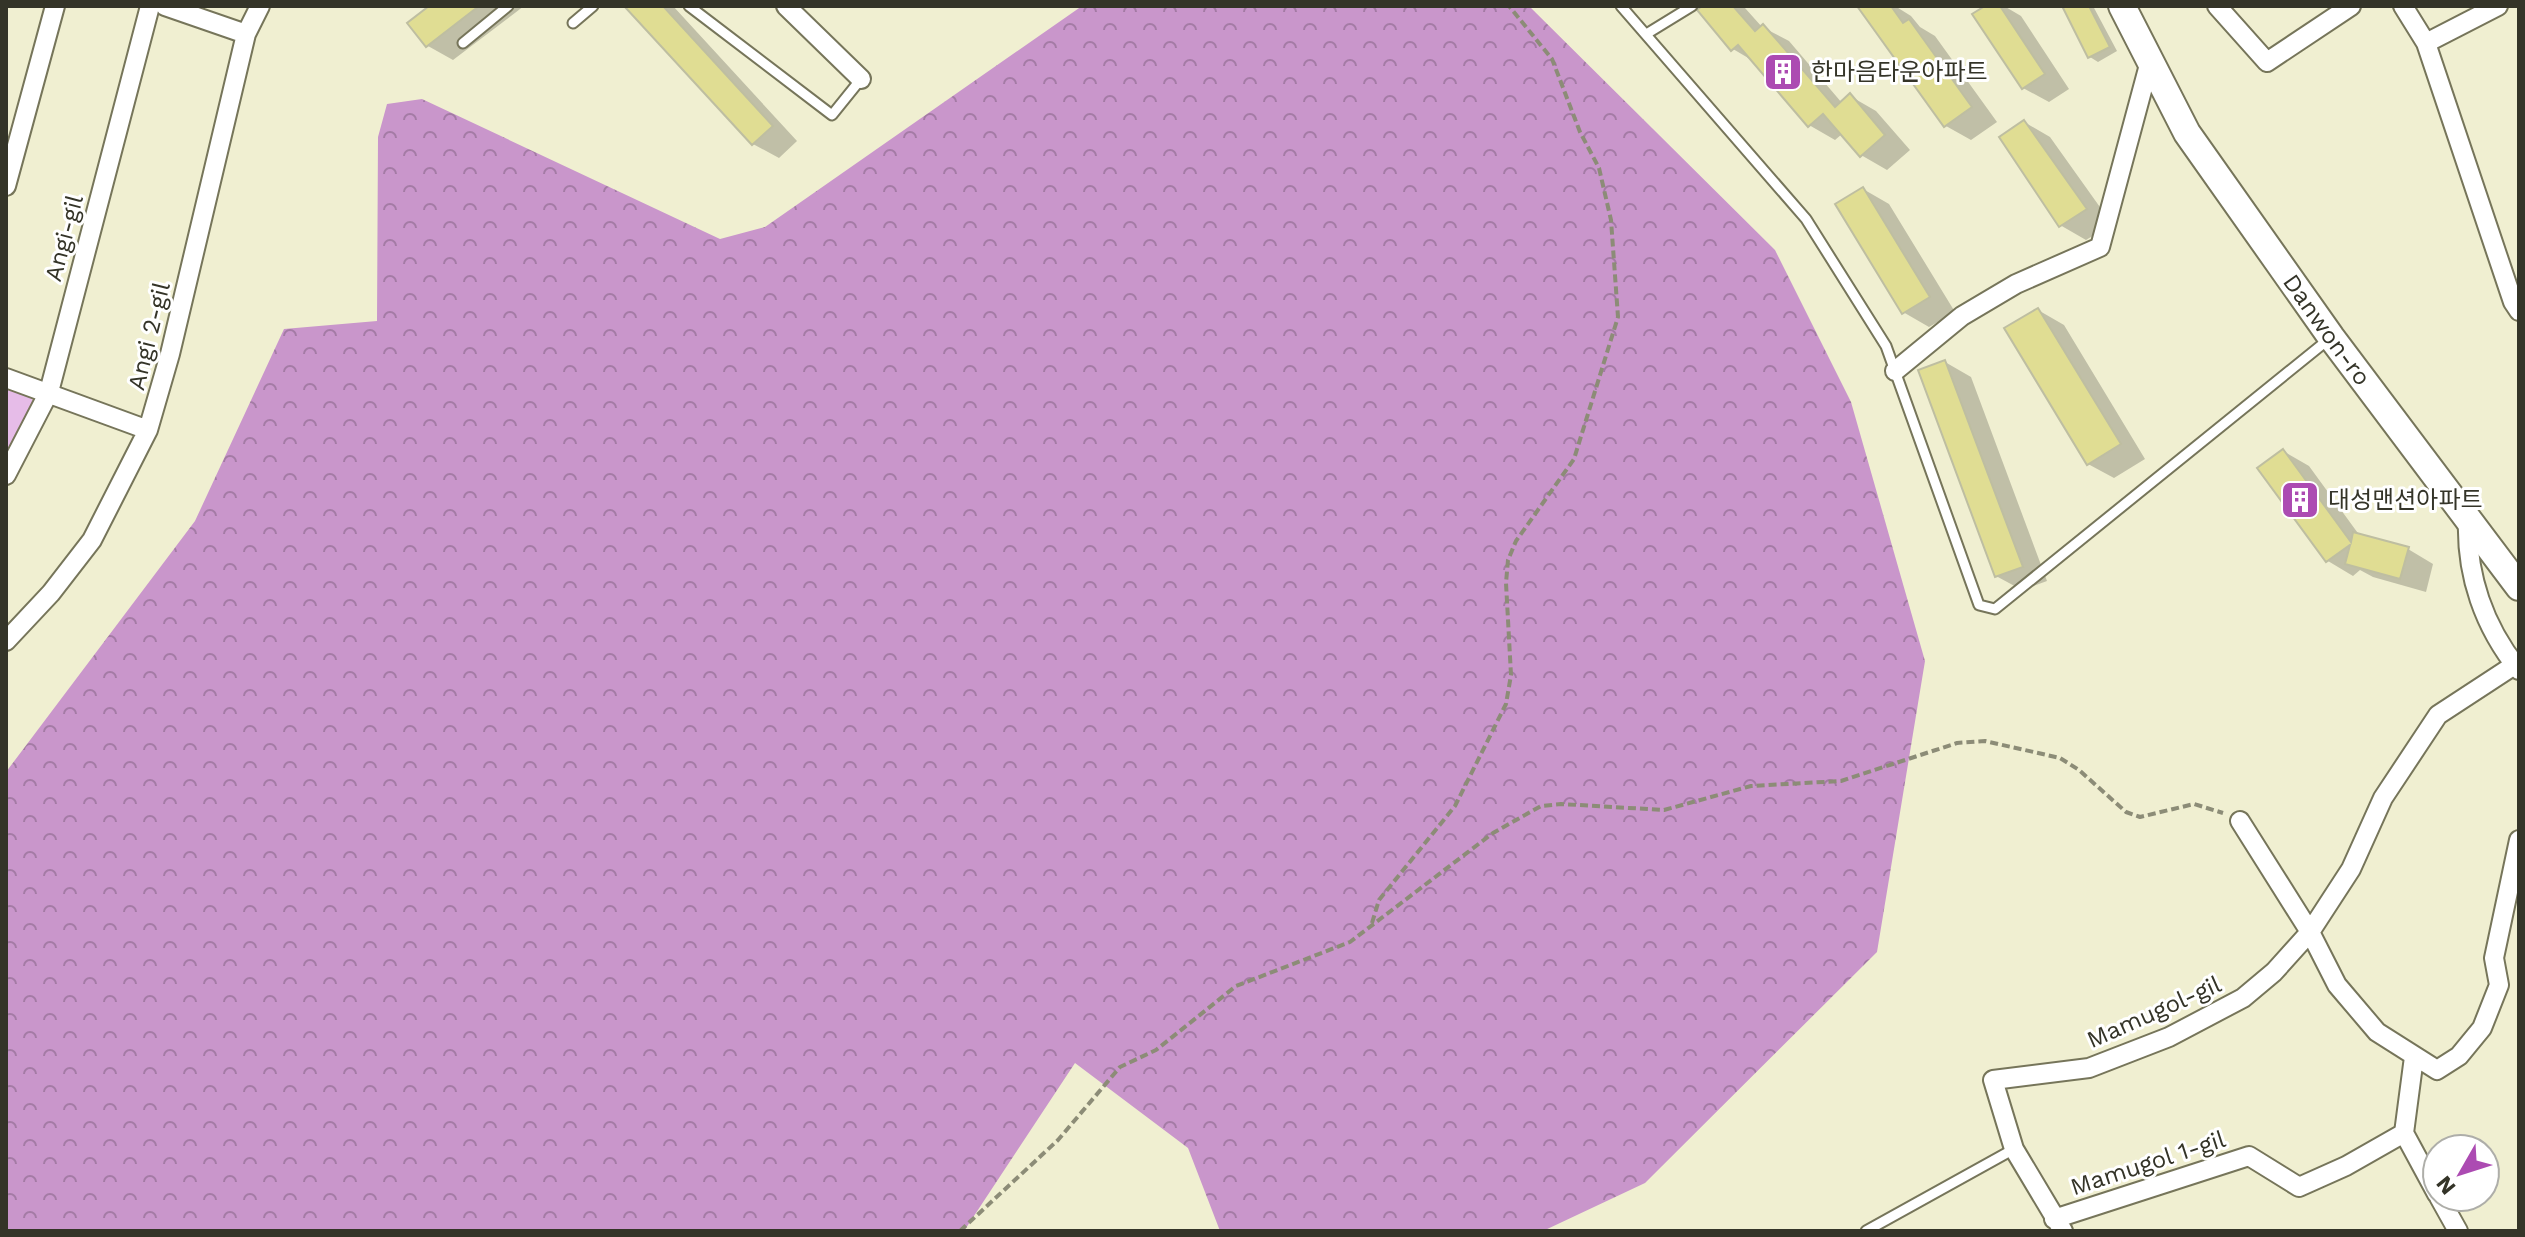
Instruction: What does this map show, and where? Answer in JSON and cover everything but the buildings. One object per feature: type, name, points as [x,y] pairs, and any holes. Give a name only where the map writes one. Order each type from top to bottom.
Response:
[{"type":"street","points":[[6,186],[55,6]]},
{"type":"street","name":"Angi-gil","points":[[6,475],[49,392],[150,6]]},
{"type":"street","points":[[165,6],[246,34]]},
{"type":"street","name":"Angi 2-gil","points":[[6,641],[51,593],[92,540],[148,430],[170,354],[246,34],[260,6]]},
{"type":"street","points":[[786,6],[861,79]]},
{"type":"street","name":"Danwon-ro","points":[[2122,6],[2187,133],[2331,337],[2519,587]]},
{"type":"street","points":[[2217,6],[2267,62],[2351,6]]},
{"type":"street","points":[[2403,6],[2426,43],[2513,302],[2519,311]]},
{"type":"street","points":[[2426,43],[2498,6]]},
{"type":"street","points":[[1895,371],[1962,316],[2016,284],[2100,247],[2150,61]]},
{"type":"street","points":[[6,378],[148,430]]},
{"type":"street","points":[[2468,520],[2472,580],[2490,624],[2518,666]]},
{"type":"street","name":"Mamugol-gil","points":[[2014,1149],[1993,1080],[2089,1068],[2169,1037],[2243,998],[2274,972],[2310,932],[2351,869],[2383,798],[2438,715],[2518,666]]},
{"type":"street","points":[[2240,821],[2310,932],[2337,985],[2377,1032],[2437,1070],[2459,1056],[2482,1028],[2499,985],[2494,958],[2519,840]]},
{"type":"street","points":[[2414,1057],[2404,1133],[2421,1164]]},
{"type":"street","name":"Mamugol 1-gil","points":[[2058,1225],[2249,1156],[2299,1187],[2346,1166],[2404,1133]]},
{"type":"street","points":[[2014,1149],[2058,1225]]},
{"type":"street","points":[[2448,1213],[2458,1231]]},
{"type":"lane","points":[[463,43],[508,6]]},
{"type":"lane","points":[[573,23],[593,6]]},
{"type":"lane","points":[[689,6],[832,115],[861,79]]},
{"type":"lane","points":[[1621,6],[1648,33],[1806,219],[1886,346],[1979,605],[1995,609],[2331,337]]},
{"type":"lane","points":[[1648,33],[1692,6]]},
{"type":"lane","points":[[1866,1231],[2014,1149]]},
{"type":"path","points":[[1371,925],[1379,900],[1455,806],[1506,704],[1511,675],[1506,583],[1508,560],[1516,541],[1574,459],[1618,317],[1611,220],[1599,168],[1580,132],[1552,59],[1509,6]]},
{"type":"path","points":[[960,1231],[1058,1140],[1120,1067],[1156,1050],[1236,986],[1350,942],[1493,833],[1541,806],[1561,804],[1664,810],[1751,786],[1841,781],[1957,743],[1985,741],[2060,758],[2079,770],[2126,812],[2140,817],[2194,804],[2213,808],[2240,821]]},
{"type":"green space","points":[[1082,6],[1529,6],[1775,250],[1851,402],[1925,661],[1877,952],[1645,1183],[1543,1231],[1220,1231],[1188,1148],[1075,1063],[964,1231],[6,1231],[6,772],[195,521],[284,329],[377,321],[378,137],[387,104],[422,99],[720,239],[765,227]]},
{"type":"shaded area","points":[[6,387],[32,395],[32,404],[6,454]]},
{"type":"place","name":"한마음타운아파트","points":[[1783,72]]},
{"type":"place","name":"대성맨션아파트","points":[[2300,500]]}]
